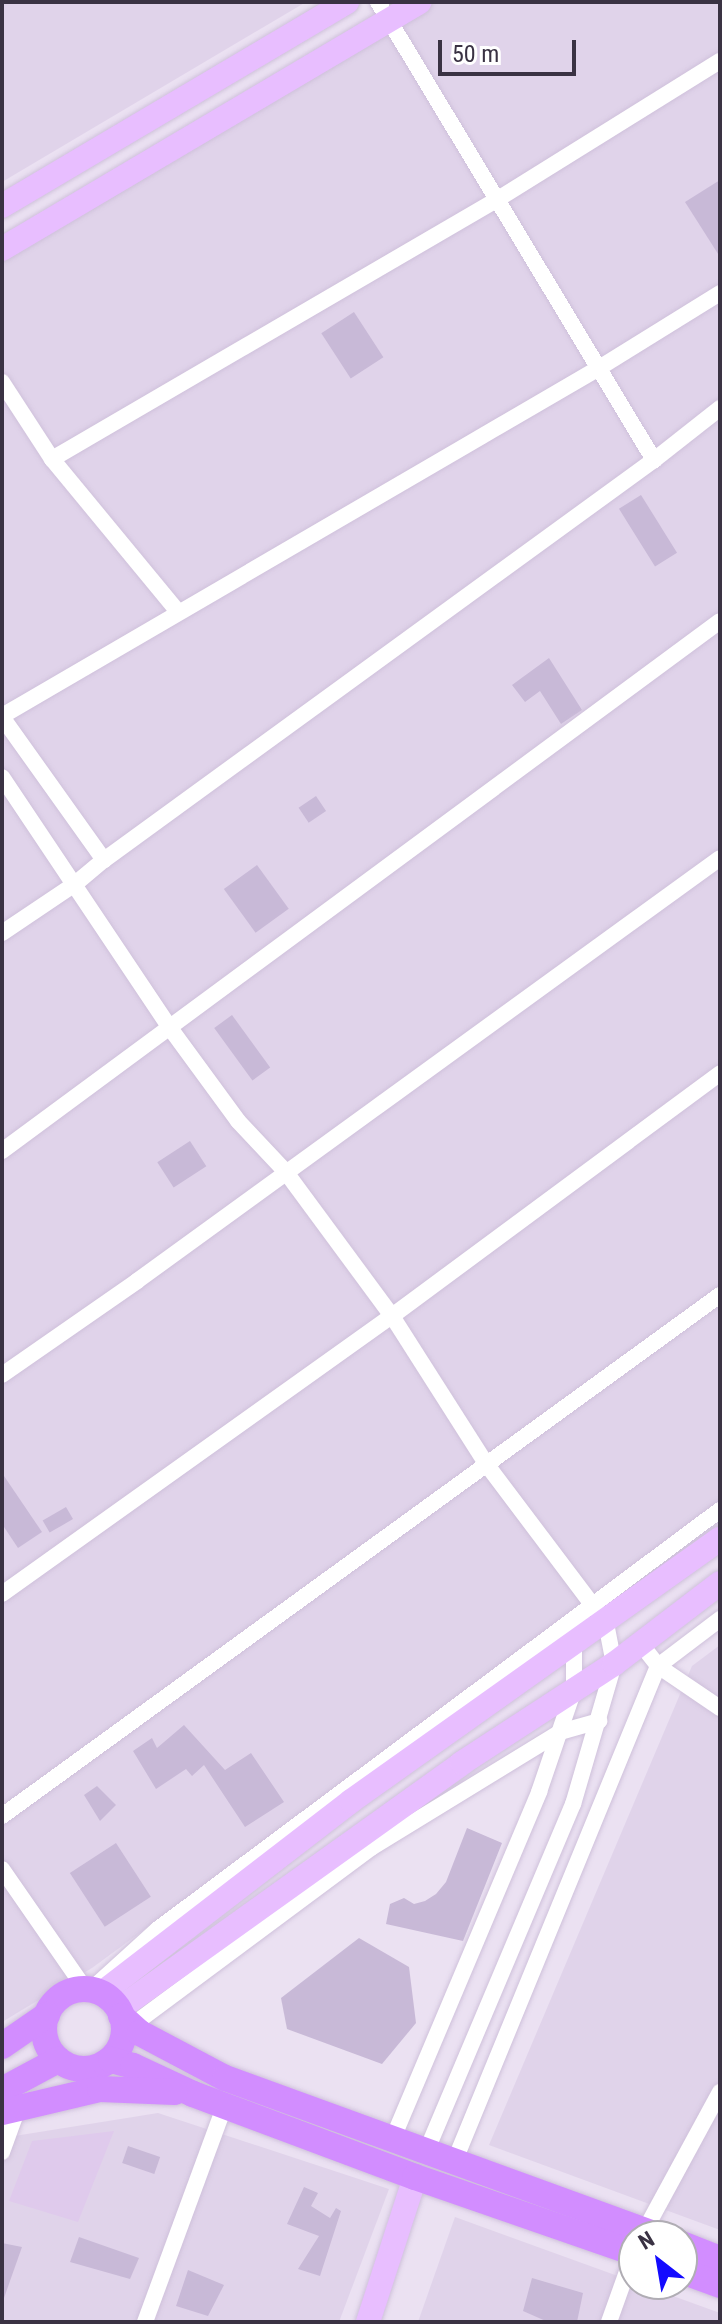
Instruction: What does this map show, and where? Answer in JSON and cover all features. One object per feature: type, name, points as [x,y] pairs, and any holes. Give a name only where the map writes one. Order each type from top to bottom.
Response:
[{"type":"main road","points":[[2,2046],[47,2015],[62,1996],[108,2004],[208,2070],[455,2160],[618,2232]]},
{"type":"main road","points":[[105,2063],[122,2041],[108,2004]]},
{"type":"main road","points":[[47,2015],[45,2038],[58,2060],[81,2068],[111,2060],[133,2066],[193,2094],[415,2177],[618,2236]]},
{"type":"main road","points":[[7,2103],[58,2060]]},
{"type":"main road","points":[[7,2103],[100,2089],[193,2094]]},
{"type":"main road","points":[[698,2250],[720,2259]]},
{"type":"main road","points":[[698,2277],[720,2285]]},
{"type":"street","points":[[2,206],[347,2]]},
{"type":"street","points":[[2,249],[384,11],[419,2]]},
{"type":"street","points":[[384,11],[654,460]]},
{"type":"street","points":[[52,459],[498,199],[720,61]]},
{"type":"street","points":[[104,860],[2,717],[599,368],[720,293]]},
{"type":"street","points":[[2,382],[52,459],[178,612]]},
{"type":"street","points":[[2,933],[75,884],[654,460],[720,408]]},
{"type":"street","points":[[2,1151],[720,621]]},
{"type":"street","points":[[2,777],[170,1028],[238,1121],[285,1171],[392,1316],[487,1465],[600,1614],[614,1664],[573,1804],[427,2149]]},
{"type":"street","points":[[2,1375],[137,1281],[720,858]]},
{"type":"street","points":[[2,1594],[392,1316],[720,1073]]},
{"type":"street","points":[[2,1816],[720,1295]]},
{"type":"street","points":[[108,2004],[351,1801],[574,1643],[600,1614],[720,1510]]},
{"type":"street","points":[[108,2004],[158,1929],[600,1614],[720,1539]]},
{"type":"street","points":[[108,2004],[462,1763],[614,1664],[720,1583]]},
{"type":"street","points":[[455,2160],[658,1666],[720,1619]]},
{"type":"street","points":[[393,2138],[539,1792],[574,1689],[574,1643]]},
{"type":"street","points":[[641,1644],[658,1666],[720,1708]]},
{"type":"street","points":[[108,2004],[560,1732],[599,1721]]},
{"type":"street","points":[[2,1869],[108,2004]]},
{"type":"street","points":[[655,2220],[720,2092]]},
{"type":"street","points":[[2,2152],[7,2103]]},
{"type":"street","points":[[145,2322],[225,2105]]},
{"type":"street","points":[[368,2322],[415,2177]]},
{"type":"street","points":[[609,2322],[618,2300]]},
{"type":"shaded area","points":[[2,2],[306,2],[2,182]]},
{"type":"shaded area","points":[[436,2],[720,2],[720,1507],[92,1968],[2,2022],[2,260]]},
{"type":"shaded area","points":[[720,1645],[720,2230],[489,2145],[692,1666]]},
{"type":"shaded area","points":[[158,2113],[389,2189],[339,2322],[2,2322],[2,2138]]},
{"type":"shaded area","points":[[114,2131],[78,2222],[9,2201],[32,2141]]},
{"type":"shaded area","points":[[455,2217],[618,2276],[618,2300],[684,2300],[720,2313],[720,2322],[418,2322]]},
{"type":"building","points":[[720,180],[720,257],[685,202]]},
{"type":"building","points":[[354,312],[383,357],[351,379],[321,333]]},
{"type":"building","points":[[641,495],[677,553],[655,566],[619,509]]},
{"type":"building","points":[[549,658],[582,710],[561,724],[540,691],[525,702],[512,685]]},
{"type":"building","points":[[316,796],[326,811],[309,823],[299,808]]},
{"type":"building","points":[[257,865],[289,909],[256,933],[224,889]]},
{"type":"building","points":[[232,1015],[270,1068],[252,1081],[214,1028]]},
{"type":"building","points":[[190,1141],[206,1166],[174,1187],[157,1162]]},
{"type":"building","points":[[2,1473],[42,1532],[18,1548],[2,1524]]},
{"type":"building","points":[[66,1507],[73,1519],[50,1533],[43,1520]]},
{"type":"building","points":[[184,1725],[225,1770],[251,1753],[284,1802],[245,1827],[204,1765],[192,1776],[186,1769],[156,1789],[133,1751],[152,1738],[157,1748]]},
{"type":"building","points":[[97,1786],[116,1805],[100,1821],[84,1795]]},
{"type":"building","points":[[467,1828],[502,1843],[463,1941],[386,1924],[390,1904],[404,1898],[414,1904],[436,1894],[446,1882]]},
{"type":"building","points":[[116,1843],[151,1897],[105,1927],[70,1873]]},
{"type":"building","points":[[359,1938],[409,1967],[416,2023],[382,2064],[287,2029],[281,1998]]},
{"type":"building","points":[[128,2146],[160,2157],[154,2174],[122,2163]]},
{"type":"building","points":[[304,2187],[318,2193],[311,2206],[330,2218],[336,2208],[341,2211],[320,2276],[298,2269],[319,2236],[287,2224]]},
{"type":"building","points":[[79,2237],[139,2258],[130,2279],[70,2262]]},
{"type":"building","points":[[2,2243],[22,2247],[4,2298],[2,2298]]},
{"type":"building","points":[[188,2270],[224,2285],[208,2316],[176,2306]]},
{"type":"building","points":[[532,2278],[583,2293],[577,2322],[548,2322],[523,2311]]}]
